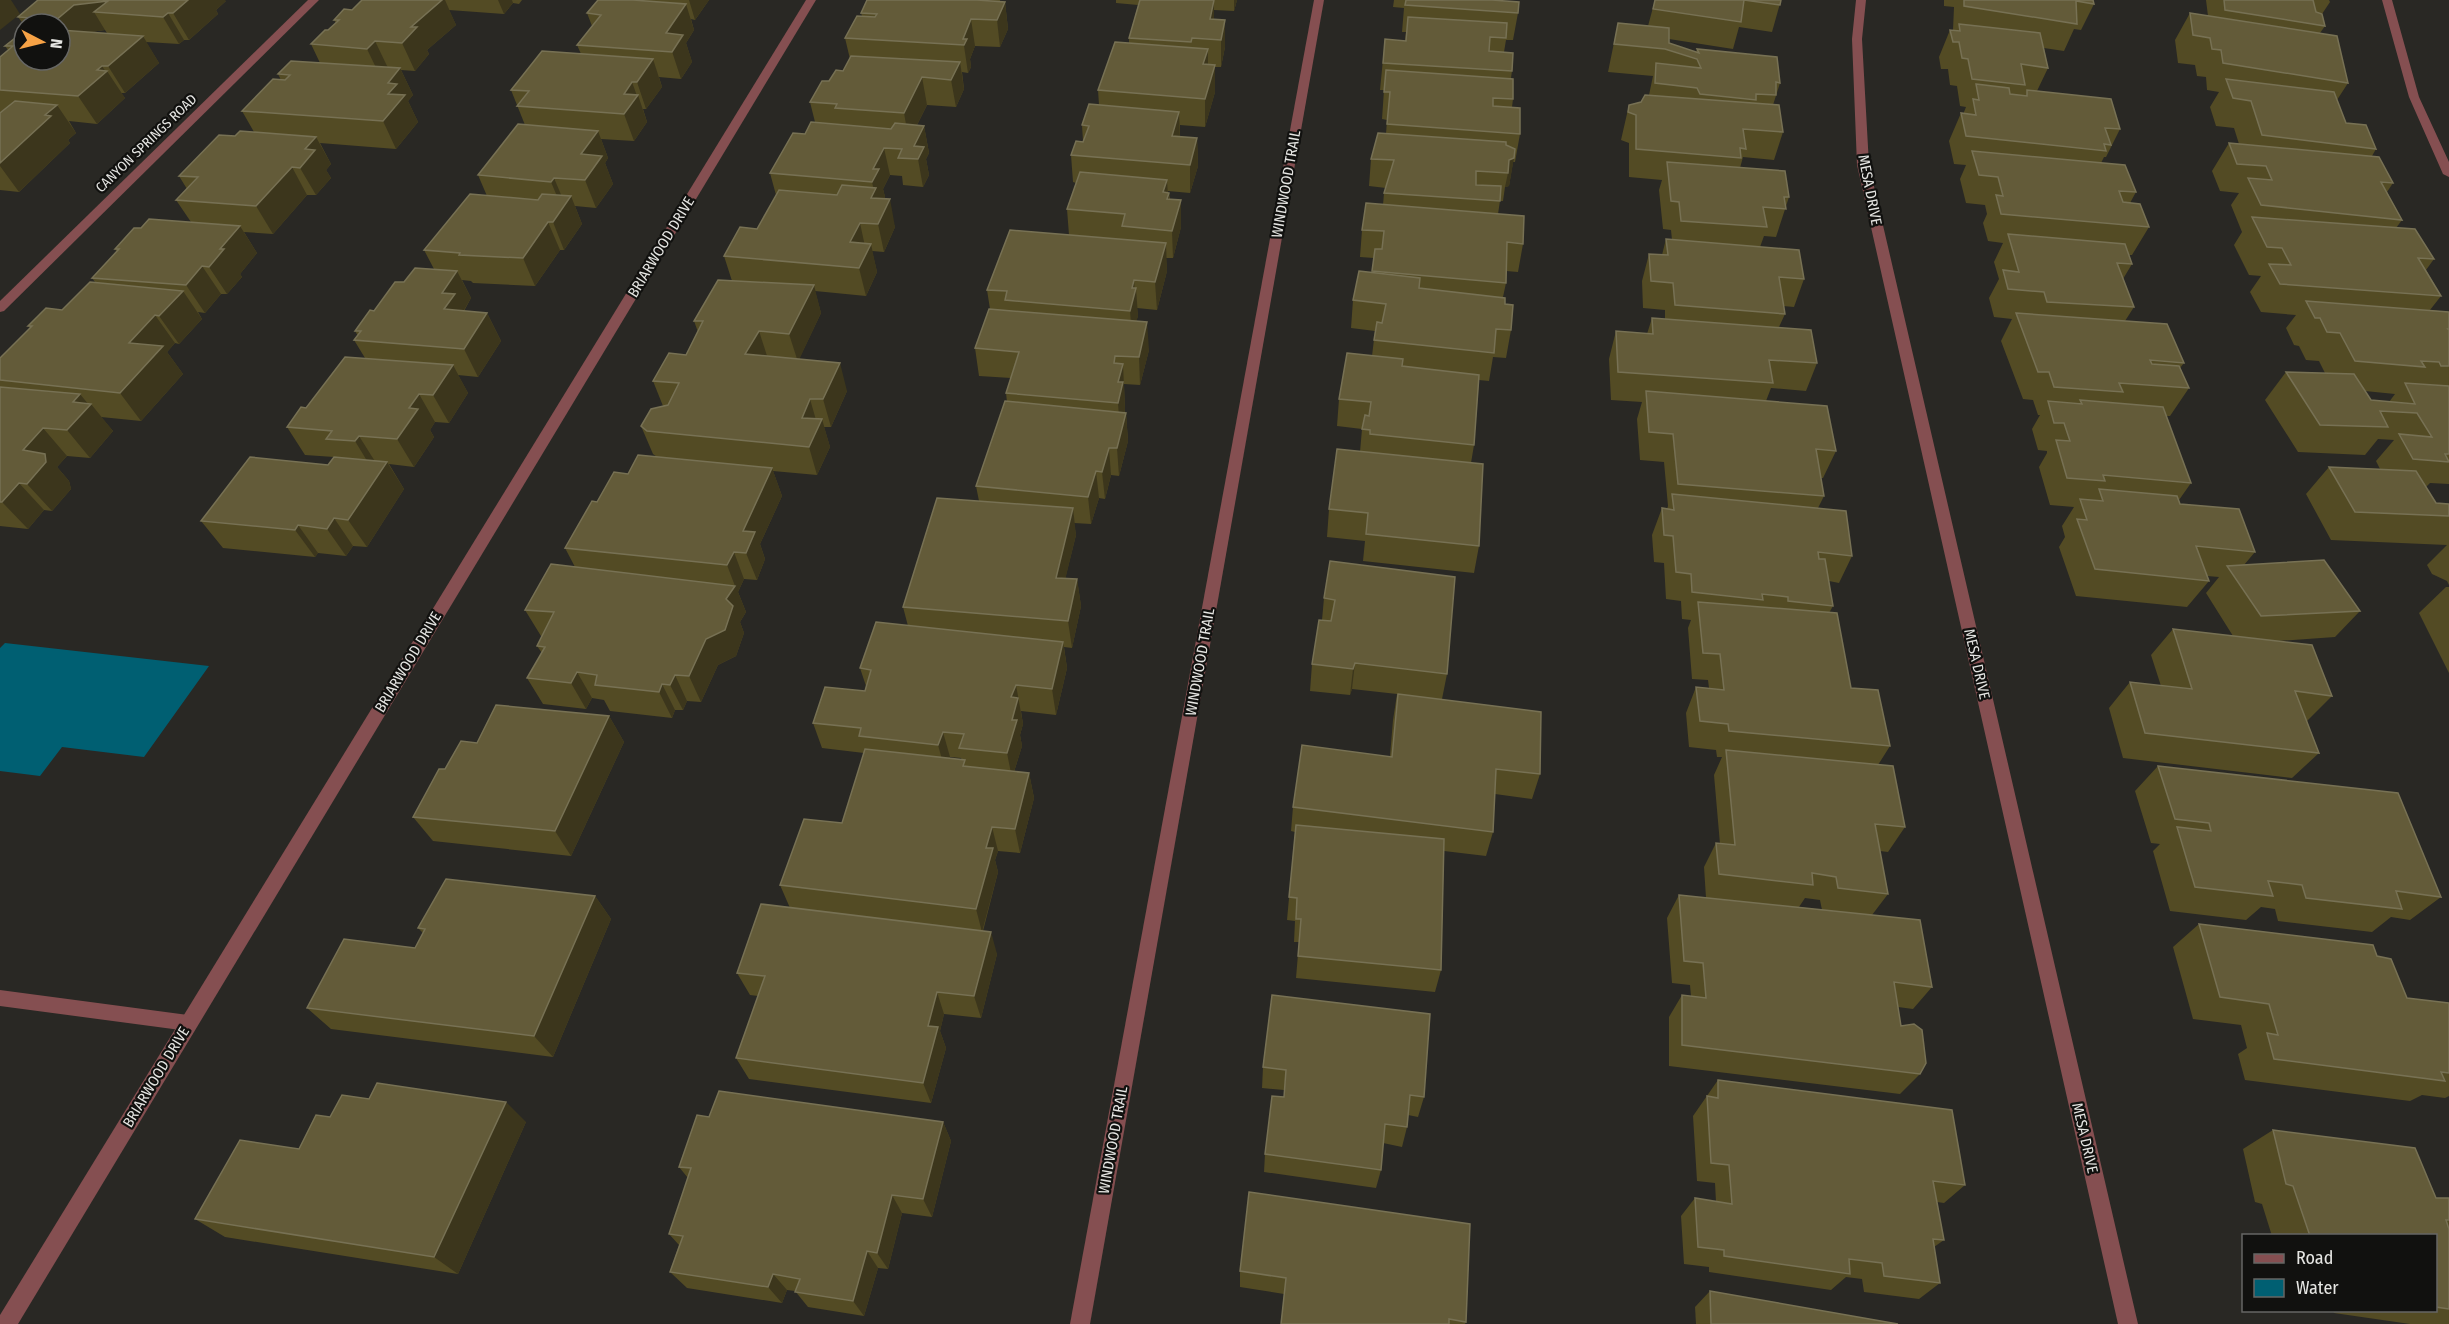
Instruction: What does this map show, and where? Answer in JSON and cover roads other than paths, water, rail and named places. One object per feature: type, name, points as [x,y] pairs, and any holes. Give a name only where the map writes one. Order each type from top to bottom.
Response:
[{"type":"street","name":"CANYON SPRINGS ROAD","points":[[0,308],[314,0]]},
{"type":"street","name":"BRIARWOOD DRIVE","points":[[6,1324],[811,0]]},
{"type":"street","name":"WINDWOOD TRAIL","points":[[1080,1324],[1319,0]]},
{"type":"street","name":"MESA DRIVE","points":[[1861,0],[1857,39],[1863,165],[2128,1324]]},
{"type":"street","points":[[2387,0],[2414,97],[2449,174]]},
{"type":"street","points":[[0,998],[188,1023]]},
{"type":"water","points":[[5,643],[209,666],[144,757],[62,747],[40,776],[0,771],[0,648]]}]
